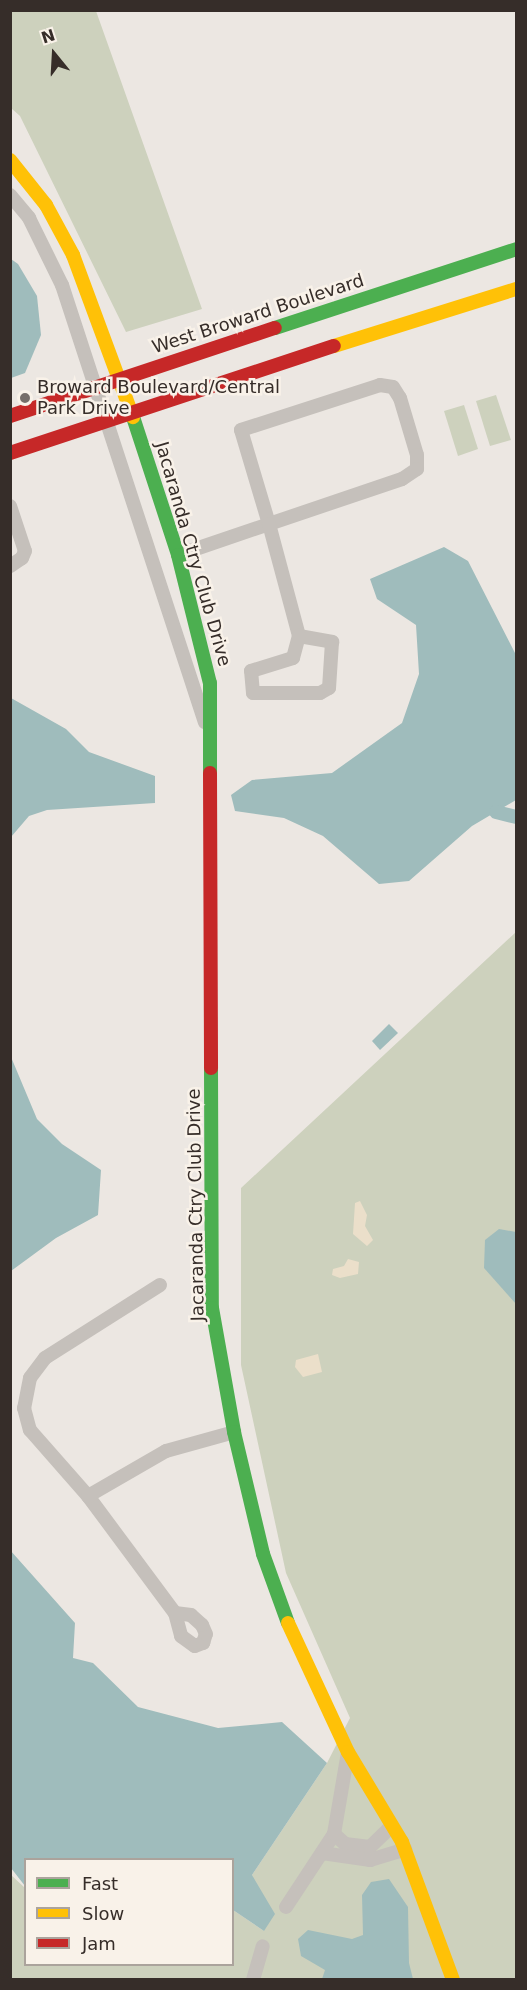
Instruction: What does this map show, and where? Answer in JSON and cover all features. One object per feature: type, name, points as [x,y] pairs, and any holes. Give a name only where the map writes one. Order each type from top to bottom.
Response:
[{"type":"street","name":"Jacaranda Ctry Club Drive","points":[[10,160],[46,205],[73,255],[131,410],[178,555],[210,683],[212,1308],[234,1432],[278,1600],[348,1752],[405,1849]]},
{"type":"street","name":"Jacaranda Ctry Club Drive","points":[[10,195],[29,218],[54,264],[97,387],[211,743]]},
{"type":"street","name":"West Broward Boulevard","points":[[10,416],[516,249]]},
{"type":"street","points":[[10,453],[108,421],[131,410],[516,289]]},
{"type":"street","points":[[178,555],[269,524],[402,479],[417,469],[414,443],[400,398],[393,387],[380,386],[242,430],[269,524],[299,636],[293,658],[251,671],[253,693],[320,693],[330,688],[332,642],[299,636]]},
{"type":"street","points":[[10,506],[25,551],[22,558],[10,566]]},
{"type":"street","points":[[160,1285],[45,1359],[30,1378],[24,1408],[30,1430],[88,1496],[175,1613]]},
{"type":"street","points":[[88,1496],[166,1451],[234,1432]]},
{"type":"street","points":[[286,1907],[334,1834],[348,1752]]},
{"type":"street","points":[[334,1834],[345,1844],[370,1847],[392,1826]]},
{"type":"street","points":[[322,1854],[370,1860],[405,1849],[453,1980]]},
{"type":"street","points":[[253,1980],[263,1947]]},
{"type":"green space","points":[[11,10],[96,11],[202,309],[126,332],[20,116],[11,108]]},
{"type":"green space","points":[[496,395],[511,440],[490,446],[476,401]]},
{"type":"green space","points":[[464,405],[478,449],[458,456],[444,411]]},
{"type":"green space","points":[[516,932],[516,1979],[11,1979],[10,1874],[24,1887],[24,1966],[234,1966],[234,1911],[264,1931],[252,1875],[327,1763],[350,1718],[286,1573],[241,1365],[241,1188]]},
{"type":"sand","points":[[360,1201],[367,1215],[365,1226],[373,1240],[367,1246],[353,1234],[355,1203]]},
{"type":"sand","points":[[348,1259],[359,1262],[358,1274],[340,1278],[332,1275],[333,1269],[344,1266]]},
{"type":"sand","points":[[318,1354],[322,1372],[303,1377],[295,1367],[296,1360]]},
{"type":"water","points":[[11,259],[18,264],[37,296],[41,335],[25,373],[11,378]]},
{"type":"water","points":[[444,547],[468,561],[516,655],[516,800],[472,826],[409,881],[379,884],[323,836],[284,818],[235,811],[231,795],[252,780],[332,773],[402,723],[419,674],[416,625],[377,599],[370,579]]},
{"type":"water","points":[[11,698],[66,729],[89,752],[155,776],[155,803],[47,810],[29,816],[11,837]]},
{"type":"water","points":[[389,1024],[398,1033],[380,1050],[372,1041]]},
{"type":"water","points":[[11,1057],[37,1119],[62,1144],[101,1170],[98,1215],[56,1238],[11,1271]]},
{"type":"water","points":[[499,1229],[516,1232],[516,1304],[484,1268],[485,1240]]},
{"type":"water","points":[[10,1550],[75,1623],[73,1658],[93,1663],[138,1707],[218,1728],[282,1722],[327,1763],[252,1875],[275,1914],[264,1931],[234,1911],[234,1858],[24,1858],[24,1885],[11,1868]]},
{"type":"water","points":[[389,1879],[408,1907],[409,1963],[413,1979],[322,1979],[325,1970],[301,1956],[298,1939],[308,1930],[352,1939],[363,1935],[362,1895],[371,1882]]},
{"type":"waterway","points":[[496,812],[516,817]]},
{"type":"traffic: fast","points":[[275,328],[516,249]]},
{"type":"traffic: fast","points":[[133,417],[178,555],[210,683],[210,773]]},
{"type":"traffic: fast","points":[[211,1068],[212,1308],[234,1432],[263,1554],[288,1623]]},
{"type":"traffic: slow","points":[[10,160],[46,205],[73,255],[133,417]]},
{"type":"traffic: slow","points":[[334,346],[516,289]]},
{"type":"traffic: slow","points":[[288,1623],[348,1752],[402,1842],[453,1980]]},
{"type":"traffic: jam","points":[[10,416],[275,328]]},
{"type":"traffic: jam","points":[[10,453],[334,346]]},
{"type":"traffic: jam","points":[[210,773],[211,1068]]},
{"type":"place","name":"Broward Boulevard/Central Park Drive","points":[[25,398]]}]
